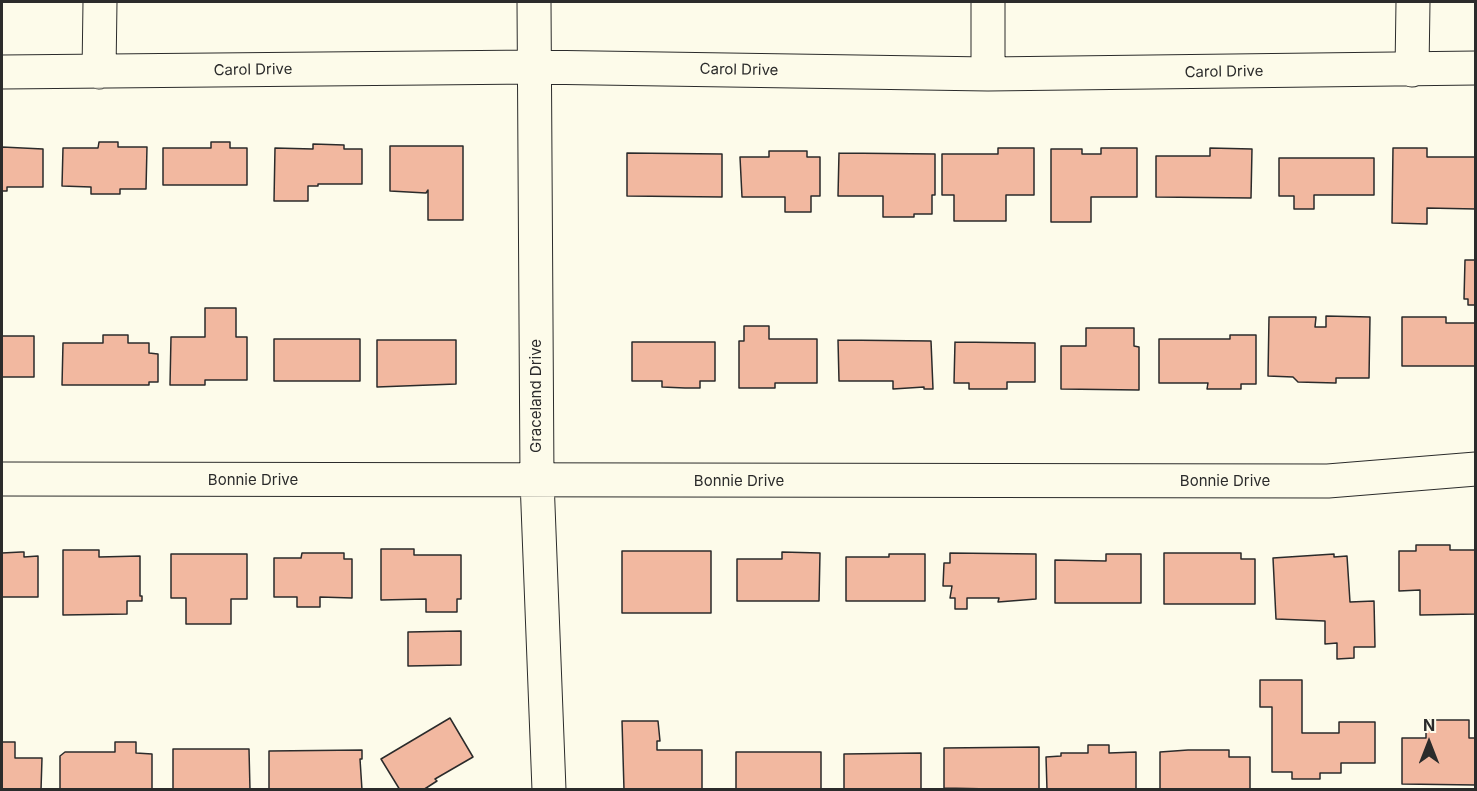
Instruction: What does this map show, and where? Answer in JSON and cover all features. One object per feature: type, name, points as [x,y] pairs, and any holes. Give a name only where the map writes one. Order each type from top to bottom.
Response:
[{"type":"street","points":[[99,72],[100,2]]},
{"type":"street","name":"Graceland Drive","points":[[534,2],[537,480],[549,789]]},
{"type":"street","points":[[988,2],[988,74]]},
{"type":"street","points":[[1412,70],[1413,2]]},
{"type":"street","name":"Carol Drive","points":[[2,72],[533,67],[988,74],[1476,68]]},
{"type":"street","name":"Bonnie Drive","points":[[2,479],[1328,481],[1476,470]]},
{"type":"building","points":[[99,142],[118,142],[118,147],[147,147],[146,189],[120,189],[120,194],[91,194],[91,187],[62,186],[63,148],[98,148]]},
{"type":"building","points":[[211,142],[230,142],[230,148],[247,148],[247,185],[163,185],[163,148],[211,148]]},
{"type":"building","points":[[313,144],[344,145],[344,149],[362,149],[362,184],[318,184],[318,186],[308,186],[308,201],[274,201],[275,148],[313,149]]},
{"type":"building","points":[[390,146],[463,146],[463,220],[428,220],[428,190],[426,193],[390,191]]},
{"type":"building","points":[[2,147],[43,149],[43,187],[7,187],[7,191],[2,191]]},
{"type":"building","points":[[998,148],[1034,148],[1034,195],[1006,195],[1006,221],[954,221],[954,195],[942,195],[942,154],[998,154]]},
{"type":"building","points":[[1101,148],[1137,148],[1137,197],[1091,197],[1091,222],[1051,222],[1051,149],[1082,149],[1082,154],[1101,154]]},
{"type":"building","points":[[1210,148],[1252,149],[1251,198],[1156,197],[1156,156],[1210,156]]},
{"type":"building","points":[[1393,148],[1427,148],[1427,157],[1476,157],[1476,209],[1427,208],[1427,224],[1392,223]]},
{"type":"building","points":[[769,151],[807,151],[807,157],[820,157],[820,196],[811,196],[811,212],[785,212],[785,197],[742,197],[740,157],[769,157]]},
{"type":"building","points":[[627,153],[722,154],[722,197],[627,196]]},
{"type":"building","points":[[839,153],[935,154],[935,195],[932,195],[932,214],[914,214],[914,217],[883,217],[883,196],[838,196]]},
{"type":"building","points":[[1279,158],[1374,158],[1374,195],[1314,195],[1314,209],[1294,209],[1294,196],[1279,196]]},
{"type":"building","points":[[1465,260],[1476,260],[1476,305],[1468,305],[1468,299],[1464,299]]},
{"type":"building","points":[[205,308],[236,308],[236,337],[247,337],[247,380],[205,380],[205,385],[170,385],[171,337],[205,337]]},
{"type":"building","points":[[1326,316],[1370,317],[1369,378],[1336,378],[1336,383],[1298,382],[1293,377],[1268,376],[1269,317],[1316,317],[1315,327],[1326,327]]},
{"type":"building","points":[[1402,317],[1446,317],[1446,323],[1476,323],[1476,366],[1402,366]]},
{"type":"building","points":[[744,326],[769,326],[769,339],[817,339],[817,383],[775,383],[775,388],[739,388],[739,341],[744,341]]},
{"type":"building","points":[[1086,328],[1134,328],[1134,346],[1139,347],[1139,390],[1061,389],[1061,346],[1086,346]]},
{"type":"building","points":[[103,335],[128,335],[128,343],[149,343],[149,353],[158,354],[158,382],[149,382],[149,385],[62,385],[63,343],[103,343]]},
{"type":"building","points":[[1230,335],[1256,335],[1256,384],[1241,384],[1241,389],[1207,389],[1208,383],[1159,383],[1159,339],[1230,339]]},
{"type":"building","points":[[2,336],[34,336],[34,377],[2,377]]},
{"type":"building","points":[[274,339],[360,339],[360,381],[274,381]]},
{"type":"building","points":[[377,340],[456,340],[456,384],[377,387]]},
{"type":"building","points":[[838,340],[931,341],[933,389],[924,389],[924,387],[893,389],[893,381],[839,381]]},
{"type":"building","points":[[632,342],[715,342],[715,381],[700,381],[700,388],[685,388],[662,387],[662,381],[632,381]]},
{"type":"building","points":[[955,342],[1035,343],[1035,382],[1007,382],[1007,389],[969,389],[969,383],[954,383]]},
{"type":"building","points":[[1416,545],[1450,545],[1450,550],[1476,550],[1476,614],[1420,615],[1420,590],[1399,591],[1399,551],[1416,551]]},
{"type":"building","points":[[381,549],[414,549],[414,555],[461,555],[461,599],[457,599],[457,612],[426,612],[426,599],[381,600]]},
{"type":"building","points":[[63,550],[99,550],[99,557],[140,556],[142,601],[127,601],[127,614],[63,615]]},
{"type":"building","points":[[622,551],[711,551],[711,613],[622,613]]},
{"type":"building","points":[[24,552],[24,557],[38,556],[38,597],[2,597],[2,553]]},
{"type":"building","points":[[782,552],[820,553],[819,601],[737,601],[737,559],[782,559]]},
{"type":"building","points":[[302,553],[344,553],[344,559],[352,559],[352,598],[320,597],[320,607],[297,607],[297,597],[274,597],[274,558],[301,558]]},
{"type":"building","points":[[950,553],[1036,554],[1036,599],[998,602],[999,598],[967,598],[967,609],[955,609],[955,598],[950,598],[952,586],[943,586],[944,563],[950,563]]},
{"type":"building","points":[[1164,553],[1241,553],[1241,559],[1255,559],[1255,604],[1164,604]]},
{"type":"building","points":[[171,554],[247,554],[247,599],[231,599],[231,624],[186,624],[186,598],[171,598]]},
{"type":"building","points":[[889,554],[925,554],[925,601],[846,601],[846,557],[889,557]]},
{"type":"building","points":[[1106,554],[1141,554],[1141,603],[1055,603],[1055,560],[1106,561]]},
{"type":"building","points":[[1334,554],[1334,557],[1347,556],[1350,602],[1374,601],[1375,647],[1354,647],[1354,658],[1337,659],[1337,643],[1325,644],[1325,621],[1276,619],[1273,558]]},
{"type":"building","points":[[461,631],[461,665],[408,666],[408,632]]},
{"type":"building","points":[[1260,680],[1302,680],[1302,733],[1339,733],[1339,722],[1375,722],[1375,763],[1341,763],[1341,773],[1320,773],[1320,779],[1292,779],[1292,772],[1272,772],[1272,707],[1260,707]]},
{"type":"building","points":[[450,718],[473,757],[435,779],[437,781],[423,790],[400,790],[381,759]]},
{"type":"building","points":[[1426,720],[1469,720],[1469,738],[1476,738],[1476,785],[1402,784],[1402,738],[1426,738]]},
{"type":"building","points":[[622,721],[658,721],[660,741],[657,741],[657,750],[702,750],[702,790],[624,790]]},
{"type":"building","points":[[2,742],[15,742],[15,758],[42,758],[41,790],[2,790]]},
{"type":"building","points":[[115,742],[136,742],[136,753],[152,754],[152,790],[60,790],[60,756],[65,752],[115,752]]},
{"type":"building","points":[[1088,745],[1109,745],[1109,753],[1136,752],[1136,790],[1047,790],[1046,757],[1061,756],[1061,753],[1088,753]]},
{"type":"building","points":[[1039,747],[1039,790],[944,788],[944,748]]},
{"type":"building","points":[[173,749],[249,749],[250,790],[173,790]]},
{"type":"building","points":[[362,750],[362,759],[360,759],[362,790],[269,790],[269,751]]},
{"type":"building","points":[[1229,750],[1229,757],[1250,757],[1250,790],[1160,790],[1160,752]]},
{"type":"building","points":[[736,752],[821,752],[821,790],[736,789]]},
{"type":"building","points":[[921,753],[921,790],[844,790],[844,754]]}]
